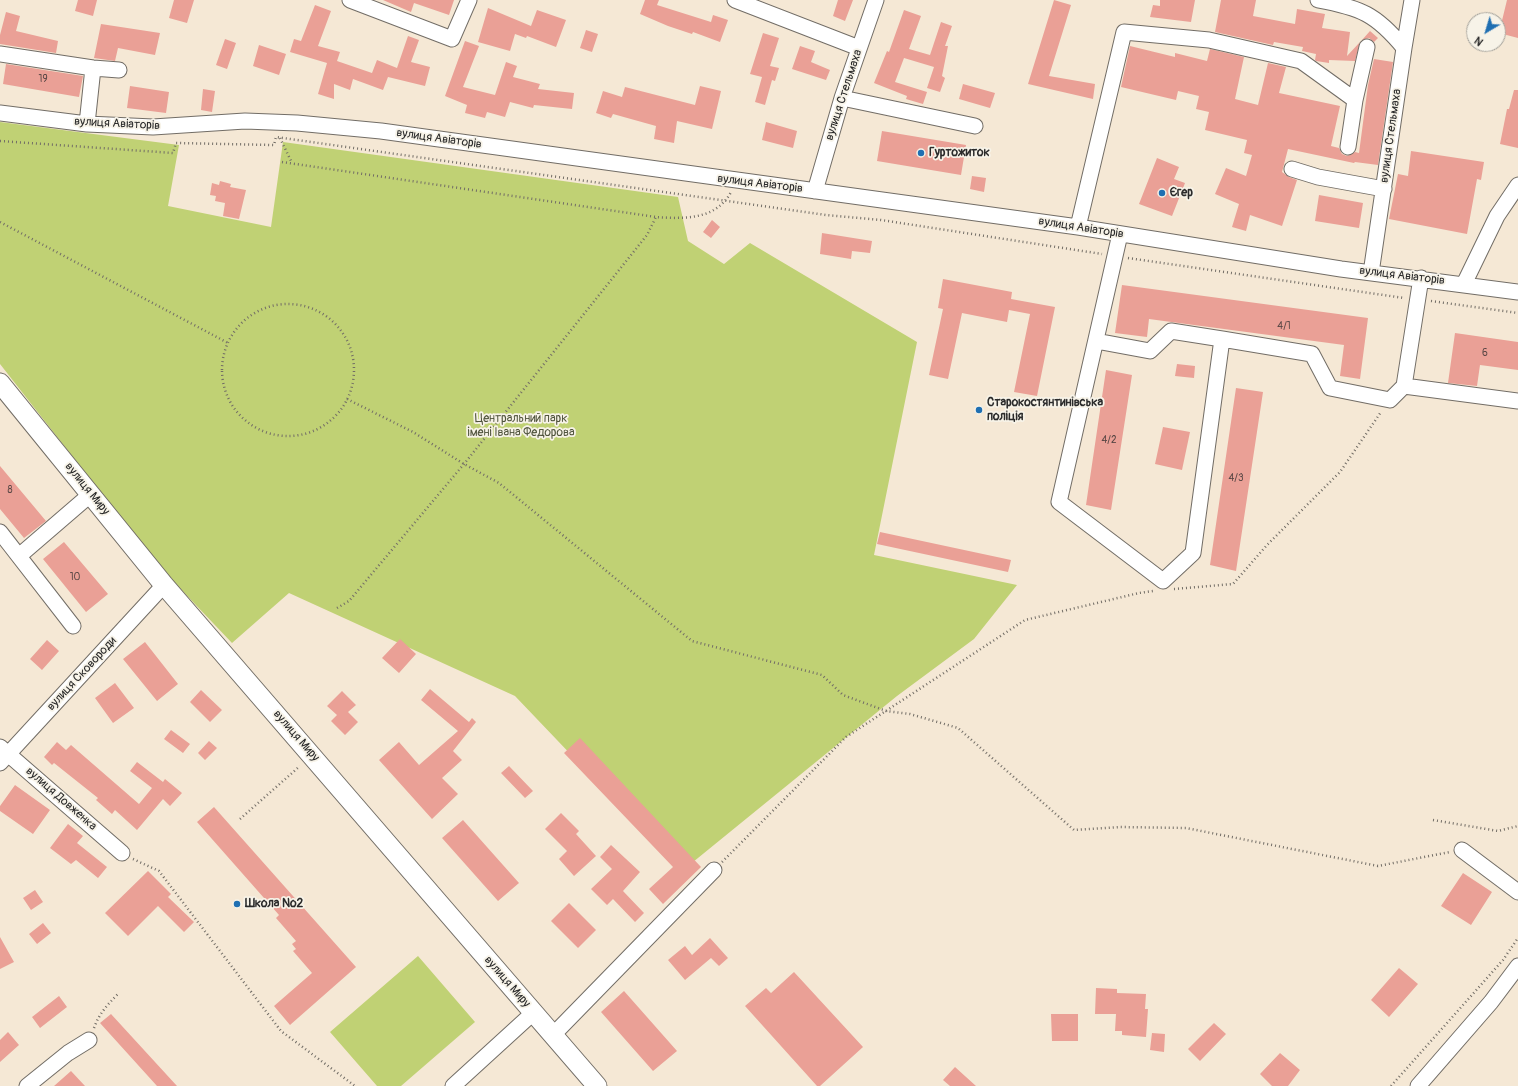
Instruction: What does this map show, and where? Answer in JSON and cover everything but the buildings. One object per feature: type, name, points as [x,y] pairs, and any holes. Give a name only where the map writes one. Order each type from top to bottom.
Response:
[{"type":"main road","name":"вулиця Миру","points":[[0,383],[164,584],[597,1086]]},
{"type":"street","points":[[350,0],[452,39],[469,0]]},
{"type":"street","points":[[736,0],[859,48]]},
{"type":"street","name":"вулиця Стельмаха","points":[[815,191],[842,98],[876,0]]},
{"type":"street","points":[[1318,0],[1352,6],[1372,17],[1390,31],[1404,48]]},
{"type":"street","name":"вулиця Стельмаха","points":[[1371,273],[1412,0]]},
{"type":"street","points":[[1078,227],[1124,32],[1209,40],[1301,61],[1355,100]]},
{"type":"street","points":[[1348,147],[1355,100],[1368,47]]},
{"type":"street","points":[[0,54],[93,68],[119,70]]},
{"type":"street","points":[[87,124],[93,68]]},
{"type":"street","points":[[842,98],[975,126]]},
{"type":"street","name":"вулиця Авіаторів","points":[[0,112],[87,124],[153,127],[244,121],[297,123],[381,131],[1078,227],[1371,273],[1421,278],[1518,292]]},
{"type":"street","points":[[1292,169],[1318,177],[1384,189]]},
{"type":"street","points":[[1464,284],[1496,216],[1518,185]]},
{"type":"street","points":[[1120,234],[1060,502],[1163,582],[1194,553],[1222,339]]},
{"type":"street","points":[[1096,341],[1150,351],[1171,331],[1312,354],[1330,388],[1390,400],[1404,386],[1421,278]]},
{"type":"street","points":[[1404,386],[1518,401]]},
{"type":"street","points":[[19,556],[91,494]]},
{"type":"street","points":[[0,532],[73,626]]},
{"type":"street","name":"вулиця Сковороди","points":[[3,755],[164,584]]},
{"type":"street","name":"вулиця Довженка","points":[[3,755],[122,853]]},
{"type":"street","points":[[1462,850],[1518,892]]},
{"type":"street","points":[[553,1035],[714,870]]},
{"type":"street","points":[[1418,1086],[1491,1002],[1518,966]]},
{"type":"street","points":[[453,1086],[533,1013]]},
{"type":"street","points":[[27,1086],[68,1053],[89,1040]]},
{"type":"path","points":[[0,141],[173,153],[176,143],[274,145],[276,137],[826,215],[881,220],[1338,289],[1518,313]]},
{"type":"path","points":[[280,138],[292,163]]},
{"type":"path","points":[[282,162],[656,217],[692,218],[715,209],[726,201],[737,181]]},
{"type":"path","points":[[337,608],[349,601],[464,464],[647,235],[656,217]]},
{"type":"path","points":[[0,222],[228,343]]},
{"type":"path","points":[[285,304],[305,307],[324,315],[339,328],[349,345],[354,365],[352,385],[347,399],[339,412],[328,423],[301,435],[286,436],[271,434],[257,428],[244,420],[234,408],[227,395],[223,380],[222,365],[228,343],[234,332],[248,318],[266,308],[285,304]]},
{"type":"path","points":[[347,399],[413,432],[464,464],[499,483],[692,641],[822,675],[843,695],[886,711],[910,714],[958,728],[1074,830],[1120,827],[1186,828],[1378,866],[1462,850]]},
{"type":"path","points":[[1170,590],[1233,584],[1267,545],[1340,472],[1390,400]]},
{"type":"path","points":[[714,870],[846,737],[1025,620],[1138,593],[1154,591]]},
{"type":"path","points":[[240,819],[313,755]]},
{"type":"path","points":[[1433,820],[1498,831],[1518,826]]},
{"type":"path","points":[[122,853],[159,872],[281,1031],[355,1086]]},
{"type":"path","points":[[1391,1086],[1503,960],[1518,938]]},
{"type":"path","points":[[89,1040],[97,1019],[105,1006],[118,994]]},
{"type":"green space","name":"Центральний парк імені Івана Федорова","points":[[0,122],[179,145],[168,206],[271,227],[283,142],[678,197],[688,241],[724,264],[750,243],[917,342],[874,555],[1017,585],[974,639],[897,696],[682,871],[515,696],[289,593],[232,643],[155,562],[0,364]]},
{"type":"green space","points":[[418,956],[475,1022],[401,1086],[377,1086],[330,1032]]},
{"type":"place","name":"Гуртожиток","points":[[921,153]]},
{"type":"place","name":"Єгер","points":[[1162,193]]},
{"type":"place","name":"Старокостянтинівська поліція","points":[[979,410]]},
{"type":"place","name":"Школа №2","points":[[237,904]]}]
